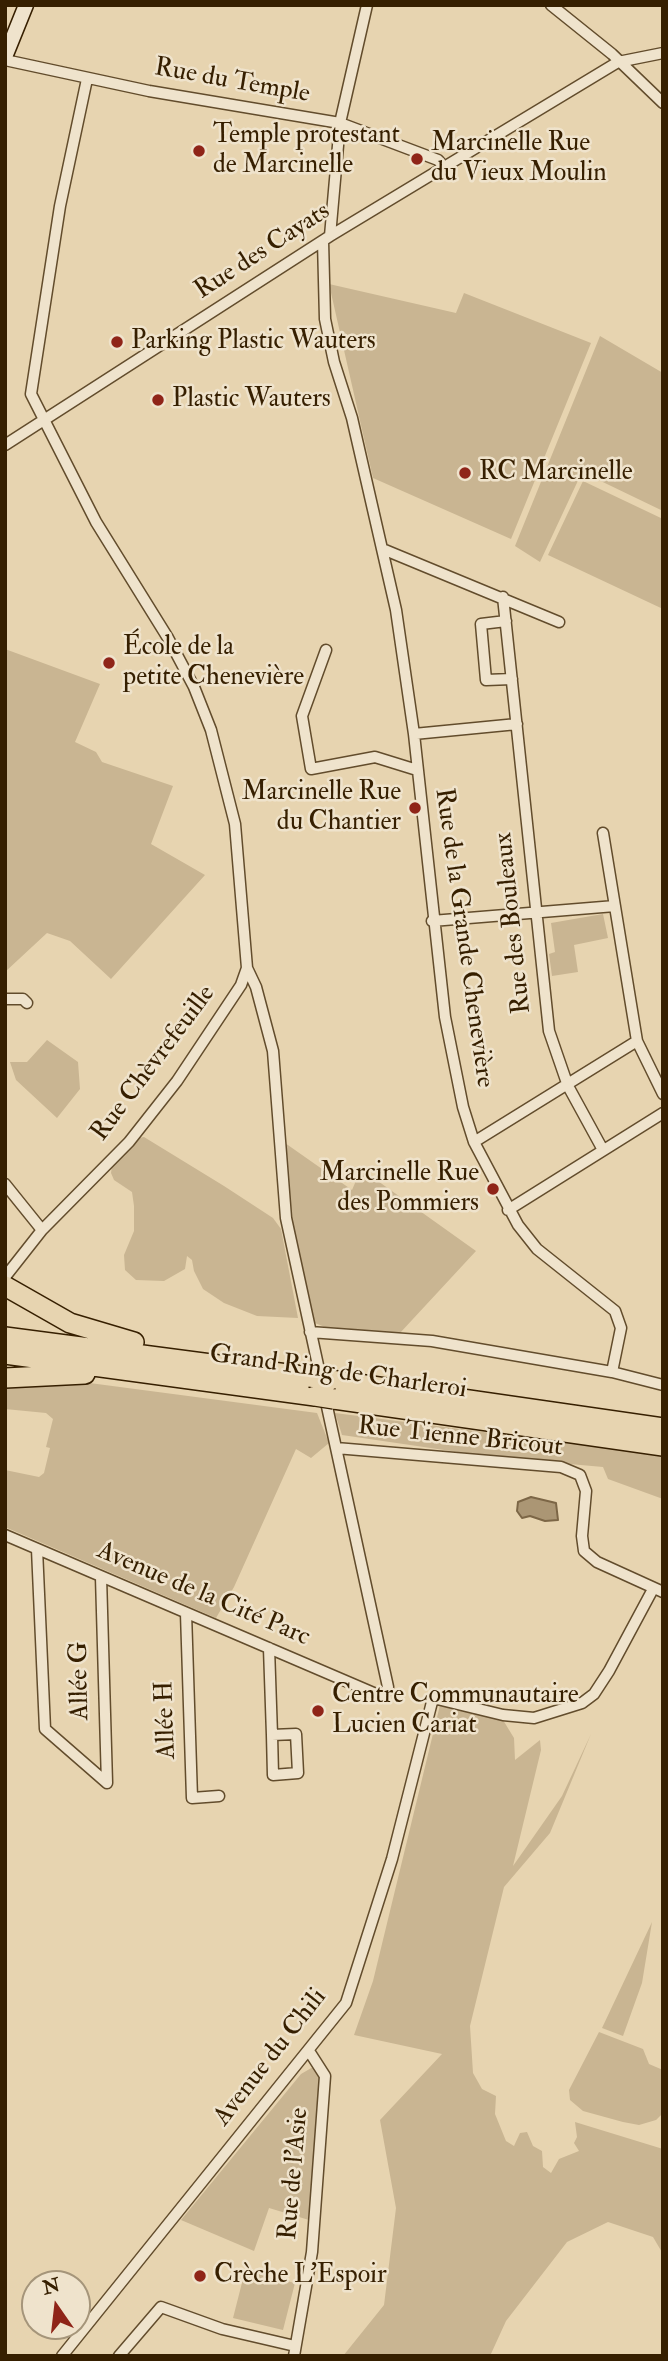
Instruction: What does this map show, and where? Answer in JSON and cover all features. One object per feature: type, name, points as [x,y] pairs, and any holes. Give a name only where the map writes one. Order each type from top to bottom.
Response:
[{"type":"highway","points":[[5,1286],[70,1323],[156,1347],[178,1358]]},
{"type":"highway","name":"Grand Ring de Charleroi","points":[[5,1337],[178,1358],[322,1388],[663,1446]]},
{"type":"highway","name":"Grand Ring de Charleroi","points":[[5,1354],[663,1428]]},
{"type":"highway","points":[[5,1378],[99,1374],[127,1369]]},
{"type":"main road","points":[[5,59],[26,5]]},
{"type":"street","name":"Rue de la Grande Chenevière","points":[[367,5],[340,123],[326,238],[323,293],[331,351],[385,550],[414,734],[432,921],[445,1017],[463,1107],[474,1142],[508,1210],[537,1249],[615,1311],[621,1328],[612,1372]]},
{"type":"street","points":[[551,5],[663,103]]},
{"type":"street","name":"Rue des Cayats","points":[[5,444],[326,238],[618,62],[663,53]]},
{"type":"street","name":"Rue du Temple","points":[[5,59],[88,79],[340,123],[438,160],[444,167]]},
{"type":"street","points":[[88,79],[60,206],[30,394],[96,522],[168,638],[194,687],[211,730],[235,824],[247,968],[256,987],[273,1051],[286,1218],[336,1448]]},
{"type":"street","points":[[385,550],[559,622]]},
{"type":"street","name":"Rue des Bouleaux","points":[[503,597],[549,1031],[568,1086],[603,1150]]},
{"type":"street","points":[[506,621],[481,624],[486,680],[512,679]]},
{"type":"street","points":[[326,650],[302,716],[311,769],[375,757],[417,770]]},
{"type":"street","points":[[414,734],[517,724]]},
{"type":"street","points":[[603,833],[637,1041],[663,1094]]},
{"type":"street","points":[[432,921],[614,906]]},
{"type":"street","name":"Rue Chèvrefeuille","points":[[5,1277],[42,1230],[129,1142],[177,1081],[241,985],[247,968]]},
{"type":"street","points":[[5,999],[23,999],[27,1003]]},
{"type":"street","points":[[474,1142],[637,1041]]},
{"type":"street","points":[[508,1210],[663,1113]]},
{"type":"street","points":[[5,1184],[42,1230]]},
{"type":"street","points":[[310,1332],[432,1341],[612,1372],[663,1384]]},
{"type":"street","name":"Rue Tienne Bricout","points":[[336,1448],[561,1467],[580,1475],[586,1490],[584,1551],[597,1562],[658,1591]]},
{"type":"street","name":"Avenue de la Cité Parc","points":[[5,1535],[383,1697],[388,1688],[336,1448]]},
{"type":"street","name":"Allée G","points":[[37,1549],[45,1729],[107,1783],[101,1577]]},
{"type":"street","name":"Avenue du Chili","points":[[69,2353],[346,2003],[392,1858],[433,1698],[503,1715],[534,1718],[582,1703],[594,1694],[658,1591]]},
{"type":"street","name":"Allée H","points":[[186,1613],[192,1798],[219,1796]]},
{"type":"street","points":[[269,1648],[272,1735]]},
{"type":"street","name":"Rue de l'Asie","points":[[119,2356],[161,2307],[295,2351],[312,2252],[325,2076],[309,2051]]},
{"type":"shaded area","points":[[329,284],[456,313],[464,293],[591,343],[511,539],[373,478]]},
{"type":"shaded area","points":[[600,336],[663,373],[663,511],[582,472],[540,562],[515,546]]},
{"type":"shaded area","name":"RC Marcinelle","points":[[583,481],[663,519],[663,609],[548,555]]},
{"type":"shaded area","points":[[5,649],[100,684],[75,742],[96,752],[102,762],[173,786],[151,844],[205,875],[111,979],[70,941],[47,933],[5,972]]},
{"type":"shaded area","points":[[603,914],[608,938],[574,945],[578,972],[552,976],[549,954],[555,952],[551,923]]},
{"type":"shaded area","points":[[47,1040],[78,1062],[80,1089],[57,1118],[16,1080],[10,1062],[27,1062]]},
{"type":"shaded area","points":[[144,1137],[273,1218],[281,1229],[298,1318],[257,1316],[224,1303],[203,1289],[192,1260],[187,1256],[185,1269],[164,1281],[136,1280],[125,1270],[124,1255],[134,1231],[134,1206],[132,1192],[114,1180],[112,1166],[138,1138]]},
{"type":"shaded area","points":[[285,1143],[352,1190],[361,1169],[476,1251],[400,1333],[325,1327],[315,1323],[293,1230]]},
{"type":"shaded area","points":[[82,1382],[317,1413],[329,1443],[311,1458],[296,1449],[234,1587],[216,1618],[5,1527],[5,1470],[39,1477],[44,1473],[50,1448],[46,1447],[53,1419],[46,1413],[5,1409],[5,1386]]},
{"type":"shaded area","points":[[335,1413],[663,1455],[663,1499],[608,1479],[603,1467],[492,1457],[342,1435]]},
{"type":"shaded area","points":[[531,1497],[556,1503],[558,1520],[545,1521],[530,1516],[522,1518],[517,1511],[518,1502]]},
{"type":"shaded area","points":[[440,1705],[503,1720],[514,1738],[515,1760],[540,1740],[541,1750],[513,1866],[562,1796],[591,1734],[550,1833],[504,1887],[470,2026],[473,2073],[482,2089],[496,2096],[495,2114],[506,2141],[514,2146],[520,2133],[527,2132],[533,2146],[542,2151],[543,2167],[551,2173],[559,2159],[579,2151],[574,2143],[577,2137],[575,2122],[663,2149],[663,2254],[653,2237],[608,2222],[567,2242],[506,2321],[490,2356],[343,2356],[384,2305],[396,2208],[380,2120],[442,2054],[354,2035],[373,1981]]},
{"type":"shaded area","points":[[652,1922],[642,1983],[623,2036],[602,2028]]},
{"type":"shaded area","points":[[599,2032],[643,2049],[649,2064],[663,2070],[663,2113],[656,2120],[639,2125],[623,2122],[583,2111],[570,2100],[569,2090]]},
{"type":"shaded area","points":[[313,2067],[319,2072],[319,2078],[309,2220],[269,2208],[254,2251],[181,2220],[301,2074]]},
{"type":"shaded area","points":[[245,2271],[295,2283],[283,2330],[233,2318]]},
{"type":"place","name":"Temple protestant de Marcinelle","points":[[199,151]]},
{"type":"place","name":"Marcinelle Rue du Vieux Moulin","points":[[417,159]]},
{"type":"place","name":"Parking Plastic Wauters","points":[[117,342]]},
{"type":"place","name":"Plastic Wauters","points":[[158,400]]},
{"type":"place","name":"RC Marcinelle","points":[[465,473]]},
{"type":"place","name":"École de la petite Chenevière","points":[[109,663]]},
{"type":"place","name":"Marcinelle Rue du Chantier","points":[[415,808]]},
{"type":"place","name":"Marcinelle Rue des Pommiers","points":[[493,1189]]},
{"type":"place","name":"Centre Communautaire Lucien Cariat","points":[[318,1711]]},
{"type":"place","name":"Crèche L'Espoir","points":[[200,2276]]}]
